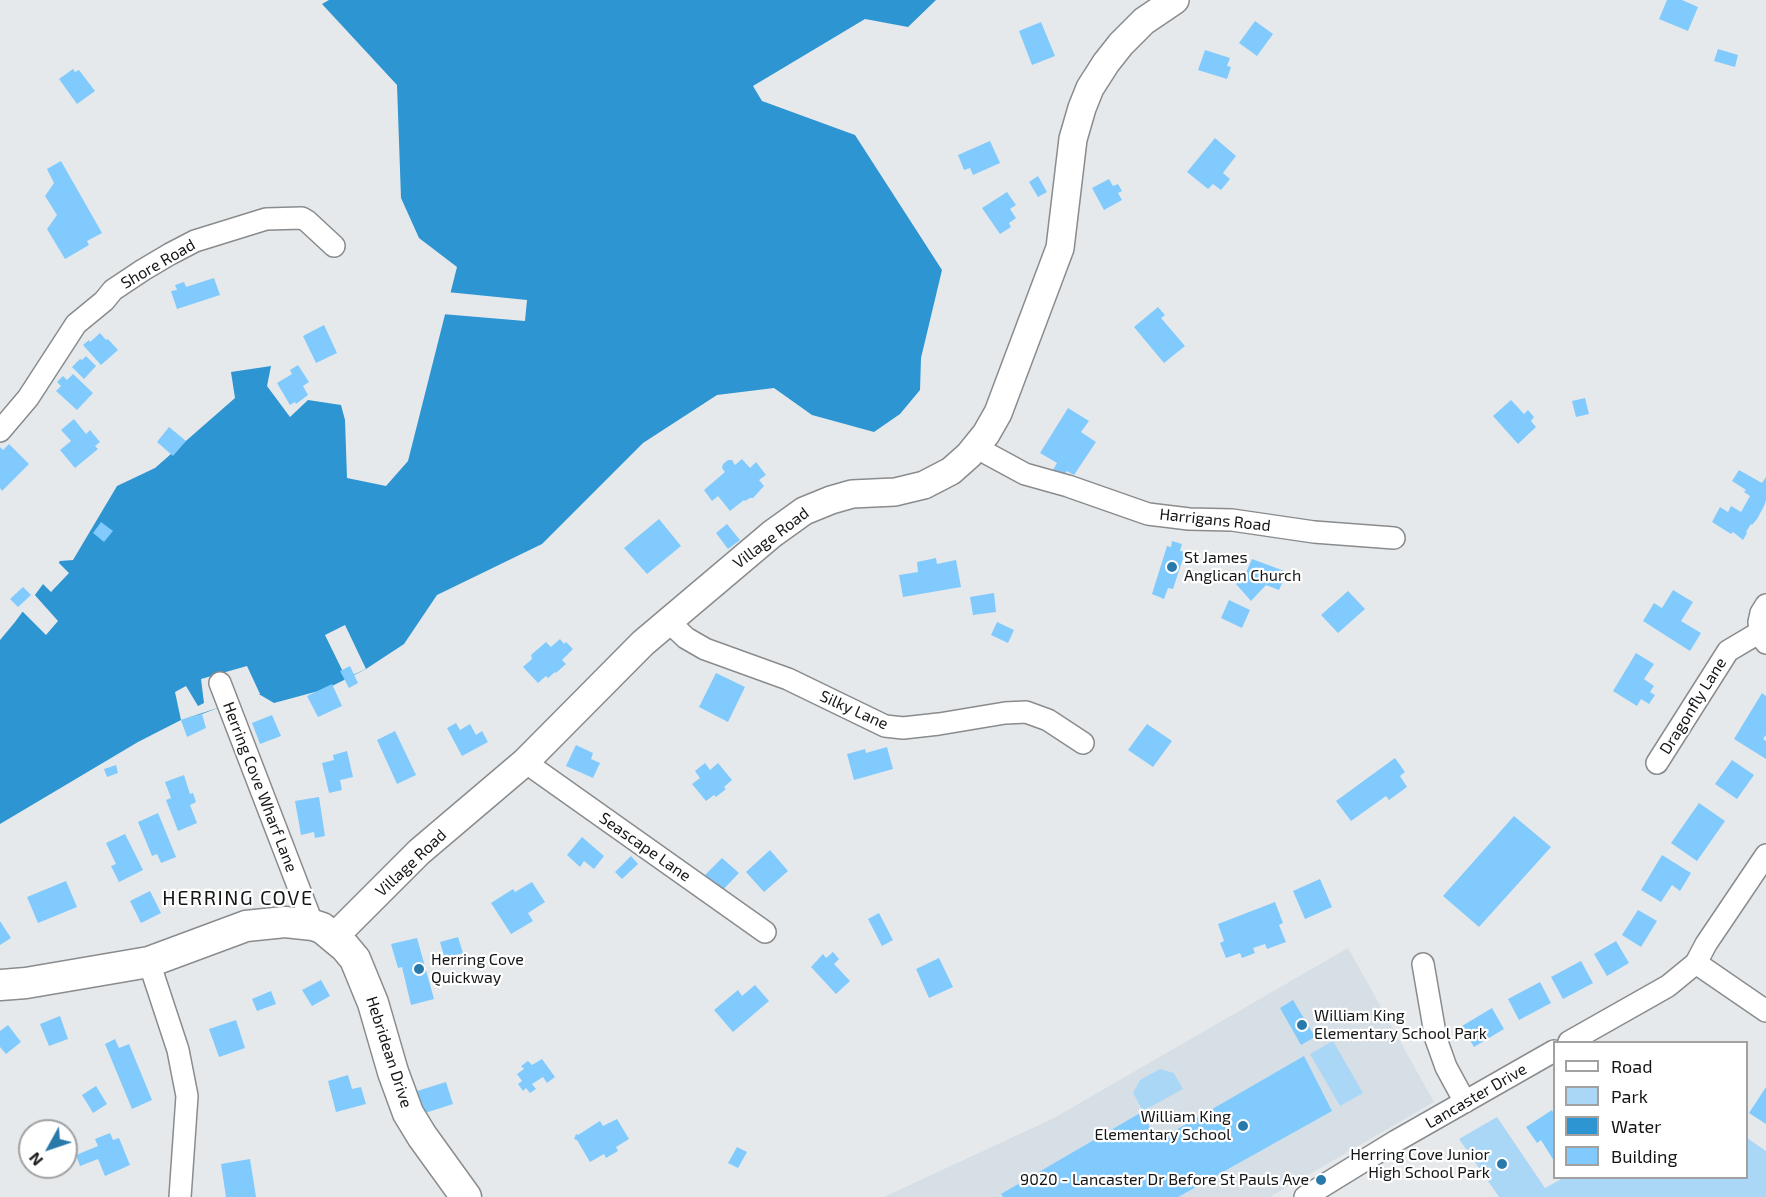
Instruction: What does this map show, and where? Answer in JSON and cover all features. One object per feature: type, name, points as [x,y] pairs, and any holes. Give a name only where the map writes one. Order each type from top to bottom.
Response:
[{"type":"main road","points":[[0,985],[26,983],[149,962],[246,926],[285,922],[323,931]]},
{"type":"main road","name":"Hebridean Drive","points":[[323,931],[356,959],[373,1003],[393,1072],[408,1113],[466,1197]]},
{"type":"street","name":"Village Road","points":[[323,931],[525,762],[643,643],[764,541],[804,511],[852,494],[895,492],[924,485],[961,463],[986,434],[1003,402],[1060,248],[1073,139],[1090,88],[1121,44],[1144,21],[1175,0]]},
{"type":"street","name":"Shore Road","points":[[0,430],[27,398],[76,324],[104,301],[113,290],[195,241],[266,219],[302,218],[334,246]]},
{"type":"street","name":"Harrigans Road","points":[[977,445],[988,454],[1025,474],[1068,486],[1148,514],[1189,519],[1232,520],[1314,532],[1394,538]]},
{"type":"street","name":"Dragonfly Lane","points":[[1657,763],[1728,651],[1763,638],[1760,617],[1766,605]]},
{"type":"street","name":"Silky Lane","points":[[669,622],[686,638],[705,649],[788,679],[885,726],[912,728],[1005,713],[1026,712],[1048,720],[1083,743]]},
{"type":"street","name":"Herring Cove Wharf Lane","points":[[220,683],[323,931]]},
{"type":"street","name":"Seascape Lane","points":[[525,762],[765,932]]},
{"type":"street","points":[[1571,1041],[1668,986],[1696,963],[1706,944],[1766,855]]},
{"type":"street","points":[[149,962],[178,1050],[187,1096],[180,1197]]},
{"type":"street","points":[[1696,963],[1766,1011]]},
{"type":"street","points":[[1423,964],[1436,1039],[1446,1067],[1465,1102]]},
{"type":"street","name":"Lancaster Drive","points":[[1305,1197],[1396,1141],[1553,1052]]},
{"type":"shaded area","name":"William King Elementary School Park","points":[[1348,948],[1434,1102],[1270,1197],[884,1197],[1054,1118]]},
{"type":"green space","points":[[1333,1041],[1363,1093],[1340,1106],[1310,1054]]},
{"type":"green space","points":[[1160,1069],[1174,1073],[1183,1089],[1143,1111],[1133,1093],[1140,1080]]},
{"type":"green space","name":"Herring Cove Junior High School Park","points":[[1497,1117],[1545,1188],[1561,1179],[1748,1179],[1748,1139],[1766,1151],[1766,1197],[1499,1197],[1459,1139]]},
{"type":"water","points":[[329,0],[936,0],[908,27],[865,19],[753,86],[762,101],[855,135],[942,270],[921,358],[920,390],[900,414],[874,432],[812,415],[774,388],[717,395],[643,443],[542,544],[437,595],[404,644],[366,669],[326,689],[274,703],[257,693],[181,720],[138,742],[0,824],[0,640],[60,561],[73,560],[117,486],[155,468],[235,398],[231,372],[271,366],[267,386],[290,417],[308,400],[341,405],[345,420],[347,478],[386,486],[408,461],[457,267],[419,238],[401,198],[397,85],[322,4]]},
{"type":"pier","points":[[447,292],[527,300],[525,321],[442,314]]},
{"type":"pier","points":[[57,561],[69,573],[51,592],[41,582]]},
{"type":"pier","points":[[33,593],[58,621],[46,635],[21,610]]},
{"type":"pier","points":[[345,625],[366,669],[346,678],[325,635]]},
{"type":"pier","points":[[247,666],[260,694],[181,720],[175,692],[186,686],[198,706],[204,703],[201,679]]},
{"type":"building","points":[[1667,0],[1682,0],[1698,7],[1688,31],[1659,19]]},
{"type":"building","points":[[1255,21],[1273,34],[1257,56],[1239,43]]},
{"type":"building","points":[[1041,22],[1055,56],[1032,65],[1019,31]]},
{"type":"building","points":[[1718,49],[1738,55],[1735,67],[1714,61]]},
{"type":"building","points":[[1205,50],[1230,58],[1227,66],[1231,67],[1227,79],[1198,70]]},
{"type":"building","points":[[73,69],[75,72],[79,70],[95,91],[77,104],[59,79]]},
{"type":"building","points":[[1215,138],[1236,156],[1223,173],[1230,179],[1221,190],[1213,184],[1208,189],[1187,172]]},
{"type":"building","points":[[990,141],[1000,163],[973,175],[970,168],[964,170],[958,155]]},
{"type":"building","points":[[61,161],[102,233],[87,241],[89,245],[65,259],[47,229],[57,215],[45,196],[54,183],[47,169]]},
{"type":"building","points":[[1038,176],[1047,192],[1038,197],[1029,182]]},
{"type":"building","points":[[1109,179],[1113,186],[1118,184],[1122,191],[1118,193],[1122,200],[1104,210],[1092,188]]},
{"type":"building","points":[[1007,192],[1016,205],[1010,209],[1016,218],[1009,223],[1011,227],[1000,234],[982,208]]},
{"type":"building","points":[[214,278],[220,295],[177,309],[171,291],[177,290],[175,285],[184,282],[186,287]]},
{"type":"building","points":[[1158,307],[1165,315],[1161,318],[1185,346],[1164,363],[1134,327]]},
{"type":"building","points":[[324,325],[337,353],[316,363],[303,336]]},
{"type":"building","points":[[100,333],[118,350],[101,365],[83,345]]},
{"type":"building","points":[[86,356],[96,366],[84,379],[72,367]]},
{"type":"building","points":[[298,365],[309,382],[303,386],[308,395],[296,404],[295,402],[290,405],[277,383],[292,374],[290,370]]},
{"type":"building","points":[[73,374],[93,393],[77,410],[56,391],[61,386],[57,382],[63,376],[67,380]]},
{"type":"building","points":[[1585,398],[1589,414],[1576,417],[1572,401]]},
{"type":"building","points":[[1511,400],[1524,414],[1528,410],[1534,417],[1531,421],[1536,427],[1518,444],[1493,416]]},
{"type":"building","points":[[1068,408],[1089,421],[1081,432],[1096,442],[1074,475],[1067,471],[1064,476],[1053,470],[1057,463],[1040,453]]},
{"type":"building","points":[[74,419],[86,434],[90,430],[100,442],[95,446],[98,449],[75,468],[60,450],[71,441],[61,430]]},
{"type":"building","points":[[169,427],[186,441],[173,456],[157,442]]},
{"type":"building","points":[[9,444],[29,464],[2,491],[0,488],[0,447],[3,450]]},
{"type":"building","points":[[742,459],[750,468],[756,462],[766,475],[759,480],[764,486],[753,498],[744,500],[730,511],[718,496],[712,501],[704,490],[725,472],[722,468],[723,464],[732,460],[735,465]]},
{"type":"building","points":[[1739,470],[1762,483],[1766,477],[1764,506],[1743,540],[1733,532],[1731,534],[1712,522],[1720,507],[1728,512],[1731,506],[1741,512],[1750,496],[1744,492],[1746,490],[1732,481]]},
{"type":"building","points":[[659,519],[681,546],[647,574],[624,548]]},
{"type":"building","points":[[101,522],[113,531],[104,542],[93,533]]},
{"type":"building","points":[[727,524],[740,540],[728,549],[716,533]]},
{"type":"building","points":[[1172,541],[1182,544],[1180,551],[1185,552],[1173,589],[1168,588],[1164,599],[1152,594],[1167,546],[1171,547]]},
{"type":"building","points":[[936,558],[937,564],[956,560],[961,587],[903,597],[899,575],[918,572],[917,562]]},
{"type":"building","points":[[1252,559],[1287,572],[1279,590],[1266,585],[1251,601],[1236,584],[1245,575]]},
{"type":"building","points":[[23,587],[31,595],[18,607],[10,599]]},
{"type":"building","points":[[1673,590],[1693,602],[1681,621],[1701,633],[1690,651],[1643,621],[1654,603],[1662,608]]},
{"type":"building","points":[[1348,591],[1365,609],[1338,633],[1321,615]]},
{"type":"building","points":[[994,593],[996,612],[973,615],[970,597]]},
{"type":"building","points":[[1229,600],[1250,610],[1242,628],[1221,618]]},
{"type":"building","points":[[997,622],[1014,630],[1008,643],[991,635]]},
{"type":"building","points":[[560,639],[573,649],[562,660],[566,664],[556,673],[548,678],[546,676],[538,683],[523,667],[532,659],[531,655],[546,642],[551,647]]},
{"type":"building","points":[[1636,653],[1654,664],[1644,679],[1654,686],[1650,692],[1655,695],[1649,704],[1641,699],[1637,706],[1613,691]]},
{"type":"building","points":[[350,666],[358,683],[349,688],[340,671]]},
{"type":"building","points":[[716,673],[745,687],[728,722],[699,707]]},
{"type":"building","points":[[332,684],[342,706],[318,717],[307,696]]},
{"type":"building","points":[[1762,693],[1766,696],[1766,735],[1763,739],[1766,741],[1766,759],[1734,739]]},
{"type":"building","points":[[202,714],[206,728],[187,737],[181,720]]},
{"type":"building","points":[[272,715],[281,736],[260,744],[252,723]]},
{"type":"building","points":[[456,723],[460,730],[470,724],[476,735],[482,731],[488,742],[462,756],[447,728]]},
{"type":"building","points":[[1147,724],[1172,741],[1153,767],[1128,750]]},
{"type":"building","points":[[395,731],[416,775],[397,784],[377,740]]},
{"type":"building","points":[[576,745],[593,753],[591,759],[600,763],[593,778],[566,766]]},
{"type":"building","points":[[887,747],[893,769],[854,780],[847,754],[865,749],[866,753]]},
{"type":"building","points":[[347,751],[353,777],[340,780],[342,790],[329,793],[322,763],[334,760],[333,755]]},
{"type":"building","points":[[1395,758],[1405,772],[1400,776],[1407,787],[1389,800],[1386,796],[1351,821],[1336,801]]},
{"type":"building","points":[[1732,760],[1754,775],[1737,799],[1715,784]]},
{"type":"building","points":[[705,763],[710,770],[718,763],[732,780],[724,787],[726,789],[706,801],[692,784],[700,778],[695,771]]},
{"type":"building","points":[[116,765],[118,773],[107,777],[104,769]]},
{"type":"building","points":[[184,775],[190,794],[193,793],[196,802],[190,805],[197,823],[178,831],[166,800],[171,798],[165,782]]},
{"type":"building","points":[[319,797],[325,836],[315,838],[314,832],[301,835],[295,801]]},
{"type":"building","points":[[1699,803],[1725,821],[1697,861],[1671,843]]},
{"type":"building","points":[[158,813],[176,857],[161,863],[157,854],[152,856],[138,822]]},
{"type":"building","points":[[1514,816],[1551,847],[1479,927],[1443,896]]},
{"type":"building","points":[[125,834],[143,870],[119,882],[111,866],[116,864],[106,843]]},
{"type":"building","points":[[582,837],[604,856],[594,869],[584,861],[580,867],[567,855]]},
{"type":"building","points":[[770,850],[788,871],[764,892],[746,872]]},
{"type":"building","points":[[1662,855],[1691,873],[1680,891],[1672,885],[1661,902],[1641,890]]},
{"type":"building","points":[[631,856],[638,864],[622,879],[615,872]]},
{"type":"building","points":[[722,858],[739,873],[718,895],[701,879]]},
{"type":"building","points":[[1320,879],[1332,907],[1305,919],[1293,891]]},
{"type":"building","points":[[66,881],[77,907],[38,923],[27,897]]},
{"type":"building","points":[[532,882],[545,902],[528,913],[533,921],[511,934],[491,903],[513,889],[515,892]]},
{"type":"building","points":[[150,891],[161,913],[141,923],[130,901]]},
{"type":"building","points":[[1275,902],[1283,923],[1279,925],[1286,942],[1267,949],[1265,944],[1253,948],[1255,953],[1242,958],[1240,953],[1226,958],[1220,943],[1224,941],[1218,924]]},
{"type":"building","points":[[1638,910],[1657,921],[1641,947],[1622,935]]},
{"type":"building","points":[[879,913],[893,940],[882,946],[868,919]]},
{"type":"building","points":[[0,921],[11,938],[0,945]]},
{"type":"building","points":[[458,937],[463,953],[445,959],[440,942]]},
{"type":"building","points":[[417,938],[434,999],[411,1005],[402,967],[398,968],[391,944]]},
{"type":"building","points":[[1616,941],[1629,963],[1607,976],[1594,954]]},
{"type":"building","points":[[833,952],[839,959],[834,964],[850,981],[836,994],[811,967],[823,954],[826,958]]},
{"type":"building","points":[[939,958],[953,987],[929,998],[916,969]]},
{"type":"building","points":[[1581,961],[1593,983],[1563,999],[1551,977]]},
{"type":"building","points":[[321,980],[330,996],[312,1006],[302,990]]},
{"type":"building","points":[[1540,982],[1551,1003],[1519,1020],[1508,999]]},
{"type":"building","points":[[755,985],[769,1001],[733,1032],[714,1010],[738,990],[742,996]]},
{"type":"building","points":[[271,991],[276,1004],[257,1011],[252,999]]},
{"type":"building","points":[[1293,1000],[1315,1037],[1301,1045],[1280,1008]]},
{"type":"building","points":[[1492,1008],[1504,1029],[1474,1047],[1462,1026]]},
{"type":"building","points":[[60,1016],[68,1039],[49,1046],[40,1024]]},
{"type":"building","points":[[236,1020],[245,1048],[219,1057],[209,1029]]},
{"type":"building","points":[[8,1025],[21,1042],[6,1054],[0,1047],[0,1031]]},
{"type":"building","points":[[115,1039],[119,1048],[129,1044],[152,1100],[132,1109],[105,1044]]},
{"type":"building","name":"William King Elementary School","points":[[1304,1056],[1332,1111],[1178,1197],[1003,1197],[1001,1194],[1142,1112],[1157,1141]]},
{"type":"building","points":[[542,1059],[555,1077],[547,1083],[543,1077],[532,1084],[536,1089],[530,1093],[526,1088],[523,1091],[518,1084],[522,1081],[517,1074],[524,1069],[521,1066],[528,1061],[532,1065]]},
{"type":"building","points":[[348,1075],[352,1089],[361,1087],[366,1104],[336,1112],[328,1081]]},
{"type":"building","points":[[446,1082],[453,1104],[425,1113],[417,1091]]},
{"type":"building","points":[[96,1086],[107,1104],[93,1113],[82,1095]]},
{"type":"building","points":[[1766,1087],[1766,1124],[1749,1113]]},
{"type":"building","points":[[1552,1110],[1553,1159],[1541,1140],[1537,1143],[1526,1127]]},
{"type":"building","points":[[617,1119],[629,1139],[616,1147],[618,1151],[606,1158],[604,1154],[590,1162],[577,1140],[574,1139],[576,1134],[578,1135],[600,1121],[603,1126]]},
{"type":"building","points":[[110,1133],[113,1140],[119,1138],[130,1165],[105,1176],[98,1159],[80,1166],[78,1154],[98,1146],[95,1139]]},
{"type":"building","points":[[737,1147],[747,1152],[738,1168],[728,1163]]},
{"type":"building","points":[[250,1159],[256,1197],[226,1197],[221,1164]]},
{"type":"place","name":"St James Anglican Church","points":[[1172,567]]},
{"type":"place","name":"Herring Cove Quickway","points":[[419,969]]},
{"type":"place","name":"William King Elementary School Park","points":[[1302,1025]]},
{"type":"place","name":"William King Elementary School","points":[[1243,1126]]},
{"type":"place","name":"Herring Cove Junior High School Park","points":[[1502,1164]]},
{"type":"place","name":"9020 - Lancaster Dr Before St Pauls Ave","points":[[1321,1180]]},
{"type":"district","name":"HERRING COVE","points":[[238,898]]}]
